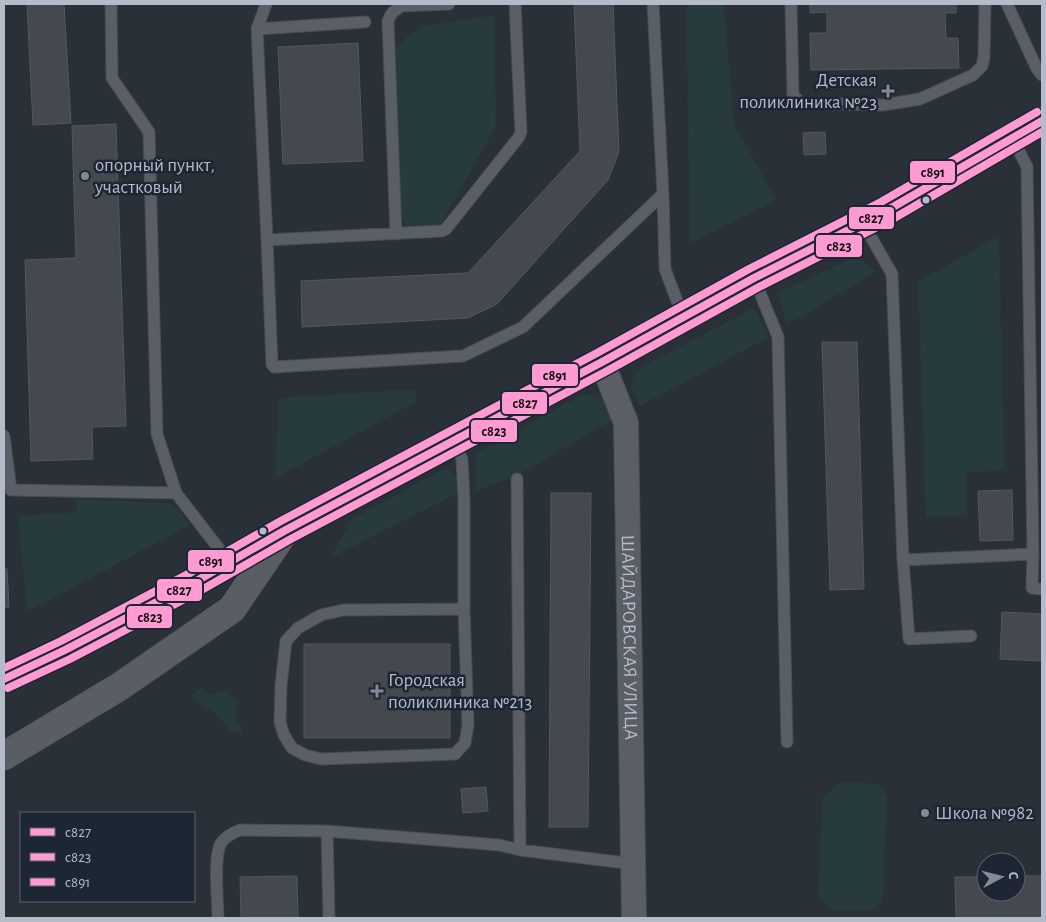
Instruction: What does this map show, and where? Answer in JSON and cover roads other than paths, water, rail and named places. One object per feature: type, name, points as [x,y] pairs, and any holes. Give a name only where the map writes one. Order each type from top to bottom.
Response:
[{"type":"main road","points":[[4,679],[66,650],[230,563],[284,531],[602,362],[754,278],[863,223],[1042,121]]},
{"type":"main road","points":[[4,756],[119,686],[232,609],[284,531]]},
{"type":"street","name":"ШАЙДАРОВСКАЯ УЛИЦА","points":[[602,362],[626,423],[634,918]]},
{"type":"lane","points":[[111,4],[112,78],[149,132],[157,434],[176,493],[230,563]]},
{"type":"lane","points":[[266,4],[257,29],[272,364],[274,367],[463,356],[523,327],[663,194]]},
{"type":"lane","points":[[396,234],[388,21],[390,14],[402,6],[449,4]]},
{"type":"lane","points":[[267,240],[396,234],[442,231],[446,229],[519,138],[515,4]]},
{"type":"lane","points":[[653,4],[665,269],[683,318]]},
{"type":"lane","points":[[791,4],[793,95],[801,103],[883,105],[920,99],[973,75],[982,66],[984,57],[985,4]]},
{"type":"lane","points":[[1007,4],[1037,69],[1042,75]]},
{"type":"lane","points":[[257,29],[365,22]]},
{"type":"lane","points":[[1013,139],[1027,167],[1032,588],[1042,589]]},
{"type":"lane","points":[[863,223],[892,274],[903,560],[909,639],[971,636]]},
{"type":"lane","points":[[754,278],[778,337],[787,742]]},
{"type":"lane","points":[[4,436],[11,490],[176,493]]},
{"type":"lane","points":[[455,441],[462,460],[464,498],[464,609],[468,725],[465,743],[455,754],[321,760],[292,748],[284,735],[280,722],[280,686],[286,641],[298,628],[321,615],[342,610],[464,609]]},
{"type":"lane","points":[[517,479],[520,850]]},
{"type":"lane","points":[[903,560],[1033,554]]},
{"type":"lane","points":[[218,918],[217,858],[220,845],[229,835],[240,830],[327,831],[498,845],[520,850],[634,864]]},
{"type":"lane","points":[[327,831],[329,918]]},
{"type":"place","name":"Детская поликлиника №23","points":[[888,91]]},
{"type":"place","name":"опорный пункт, участковый","points":[[85,176]]},
{"type":"place","name":"Городская поликлиника №213","points":[[377,691]]},
{"type":"place","name":"Школа №982","points":[[925,813]]}]
